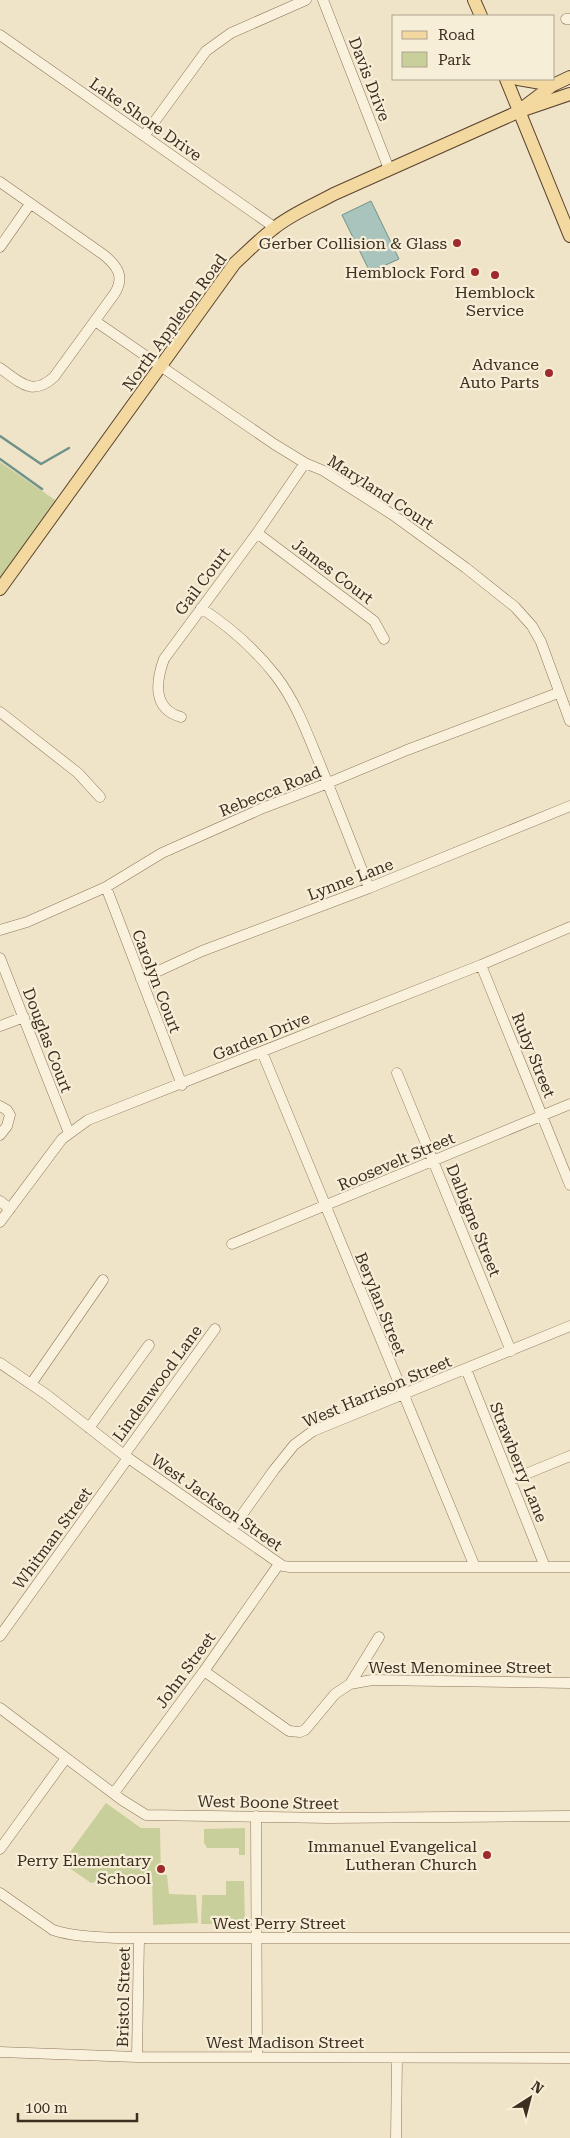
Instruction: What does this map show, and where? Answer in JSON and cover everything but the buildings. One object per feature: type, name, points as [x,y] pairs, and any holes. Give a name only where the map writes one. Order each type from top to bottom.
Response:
[{"type":"main road","points":[[474,0],[481,15]]},
{"type":"main road","points":[[520,111],[553,85],[570,77]]},
{"type":"main road","points":[[506,80],[570,236]]},
{"type":"main road","points":[[524,80],[553,85]]},
{"type":"main road","points":[[520,111],[570,94]]},
{"type":"main road","name":"North Appleton Road","points":[[2,582],[235,263],[274,228],[304,209],[520,111]]},
{"type":"street","points":[[144,136],[206,51],[231,33],[306,0]]},
{"type":"street","name":"Davis Drive","points":[[323,0],[390,169]]},
{"type":"street","name":"Lake Shore Drive","points":[[0,35],[274,228]]},
{"type":"street","points":[[0,182],[104,255],[116,266],[120,274],[118,287],[54,377],[40,387],[24,384],[0,368]]},
{"type":"street","points":[[0,247],[30,204]]},
{"type":"street","name":"Maryland Court","points":[[95,321],[230,415],[305,463],[324,471],[392,515],[466,568],[516,607],[532,626],[541,642],[570,722]]},
{"type":"street","name":"Gail Court","points":[[181,717],[164,709],[159,700],[159,676],[169,650],[257,533],[305,463]]},
{"type":"street","name":"James Court","points":[[257,533],[374,621],[384,639]]},
{"type":"street","points":[[201,608],[239,636],[277,677],[293,702],[328,783],[369,888]]},
{"type":"street","name":"Rebecca Road","points":[[0,930],[27,922],[106,888],[162,853],[263,808],[407,750],[558,693]]},
{"type":"street","points":[[0,712],[78,772],[100,797]]},
{"type":"street","name":"Lynne Lane","points":[[141,979],[202,952],[369,888],[570,806]]},
{"type":"street","name":"Carolyn Court","points":[[106,888],[182,1085]]},
{"type":"street","name":"Garden Drive","points":[[0,1222],[62,1139],[88,1120],[182,1085],[481,965],[570,927]]},
{"type":"street","name":"Douglas Court","points":[[0,958],[70,1132]]},
{"type":"street","name":"Ruby Street","points":[[481,965],[570,1185]]},
{"type":"street","points":[[0,1026],[24,1017]]},
{"type":"street","name":"Berylan Street","points":[[262,1052],[475,1568]]},
{"type":"street","name":"Dalbigne Street","points":[[397,1073],[511,1351]]},
{"type":"street","name":"Roosevelt Street","points":[[232,1244],[326,1207],[570,1104]]},
{"type":"street","points":[[0,1106],[7,1110],[10,1115],[7,1126],[0,1135]]},
{"type":"street","points":[[0,1201],[10,1209]]},
{"type":"street","points":[[31,1384],[103,1280]]},
{"type":"street","name":"West Harrison Street","points":[[231,1530],[294,1445],[313,1431],[570,1326]]},
{"type":"street","name":"Lindenwood Lane","points":[[126,1456],[215,1329]]},
{"type":"street","points":[[89,1428],[148,1345]]},
{"type":"street","name":"West Jackson Street","points":[[2,1368],[31,1384],[126,1456],[279,1564],[290,1567],[570,1567]]},
{"type":"street","name":"Strawberry Lane","points":[[466,1369],[545,1567]]},
{"type":"street","name":"Whitman Street","points":[[0,1636],[126,1456]]},
{"type":"street","points":[[511,1480],[570,1456]]},
{"type":"street","name":"John Street","points":[[114,1793],[279,1564]]},
{"type":"street","points":[[204,1670],[289,1731],[300,1732],[305,1730],[335,1694],[350,1684],[379,1637]]},
{"type":"street","name":"West Menominee Street","points":[[350,1684],[372,1680],[570,1683]]},
{"type":"street","name":"West Boone Street","points":[[0,1708],[138,1811],[146,1815],[328,1818],[570,1816]]},
{"type":"street","points":[[0,1849],[66,1758]]},
{"type":"street","points":[[256,1816],[257,2056]]},
{"type":"street","name":"West Perry Street","points":[[0,1894],[44,1925],[62,1933],[87,1936],[139,1938],[570,1938]]},
{"type":"street","name":"Bristol Street","points":[[137,2057],[139,1938]]},
{"type":"street","name":"West Madison Street","points":[[0,2052],[137,2057],[570,2058]]},
{"type":"street","points":[[396,2138],[397,2058]]},
{"type":"green space","points":[[0,462],[61,504],[0,588]]},
{"type":"green space","points":[[106,1803],[141,1828],[160,1828],[161,1875],[167,1875],[169,1894],[196,1895],[198,1923],[153,1925],[152,1875],[121,1875],[91,1883],[62,1863]]},
{"type":"green space","points":[[245,1828],[245,1855],[239,1855],[239,1848],[207,1848],[204,1843],[204,1829]]},
{"type":"green space","points":[[226,1881],[244,1881],[245,1924],[201,1924],[202,1895],[226,1895]]},
{"type":"water","points":[[371,201],[399,259],[370,272],[342,215]]},
{"type":"waterway","points":[[0,436],[41,464],[69,448]]},
{"type":"waterway","points":[[0,459],[42,489]]},
{"type":"place","name":"Gerber Collision & Glass","points":[[457,243]]},
{"type":"place","name":"Hemblock Ford","points":[[475,272]]},
{"type":"place","name":"Hemblock Service","points":[[495,275]]},
{"type":"place","name":"Advance Auto Parts","points":[[549,373]]},
{"type":"place","name":"Immanuel Evangelical Lutheran Church","points":[[487,1855]]},
{"type":"place","name":"Perry Elementary School","points":[[161,1869]]}]
